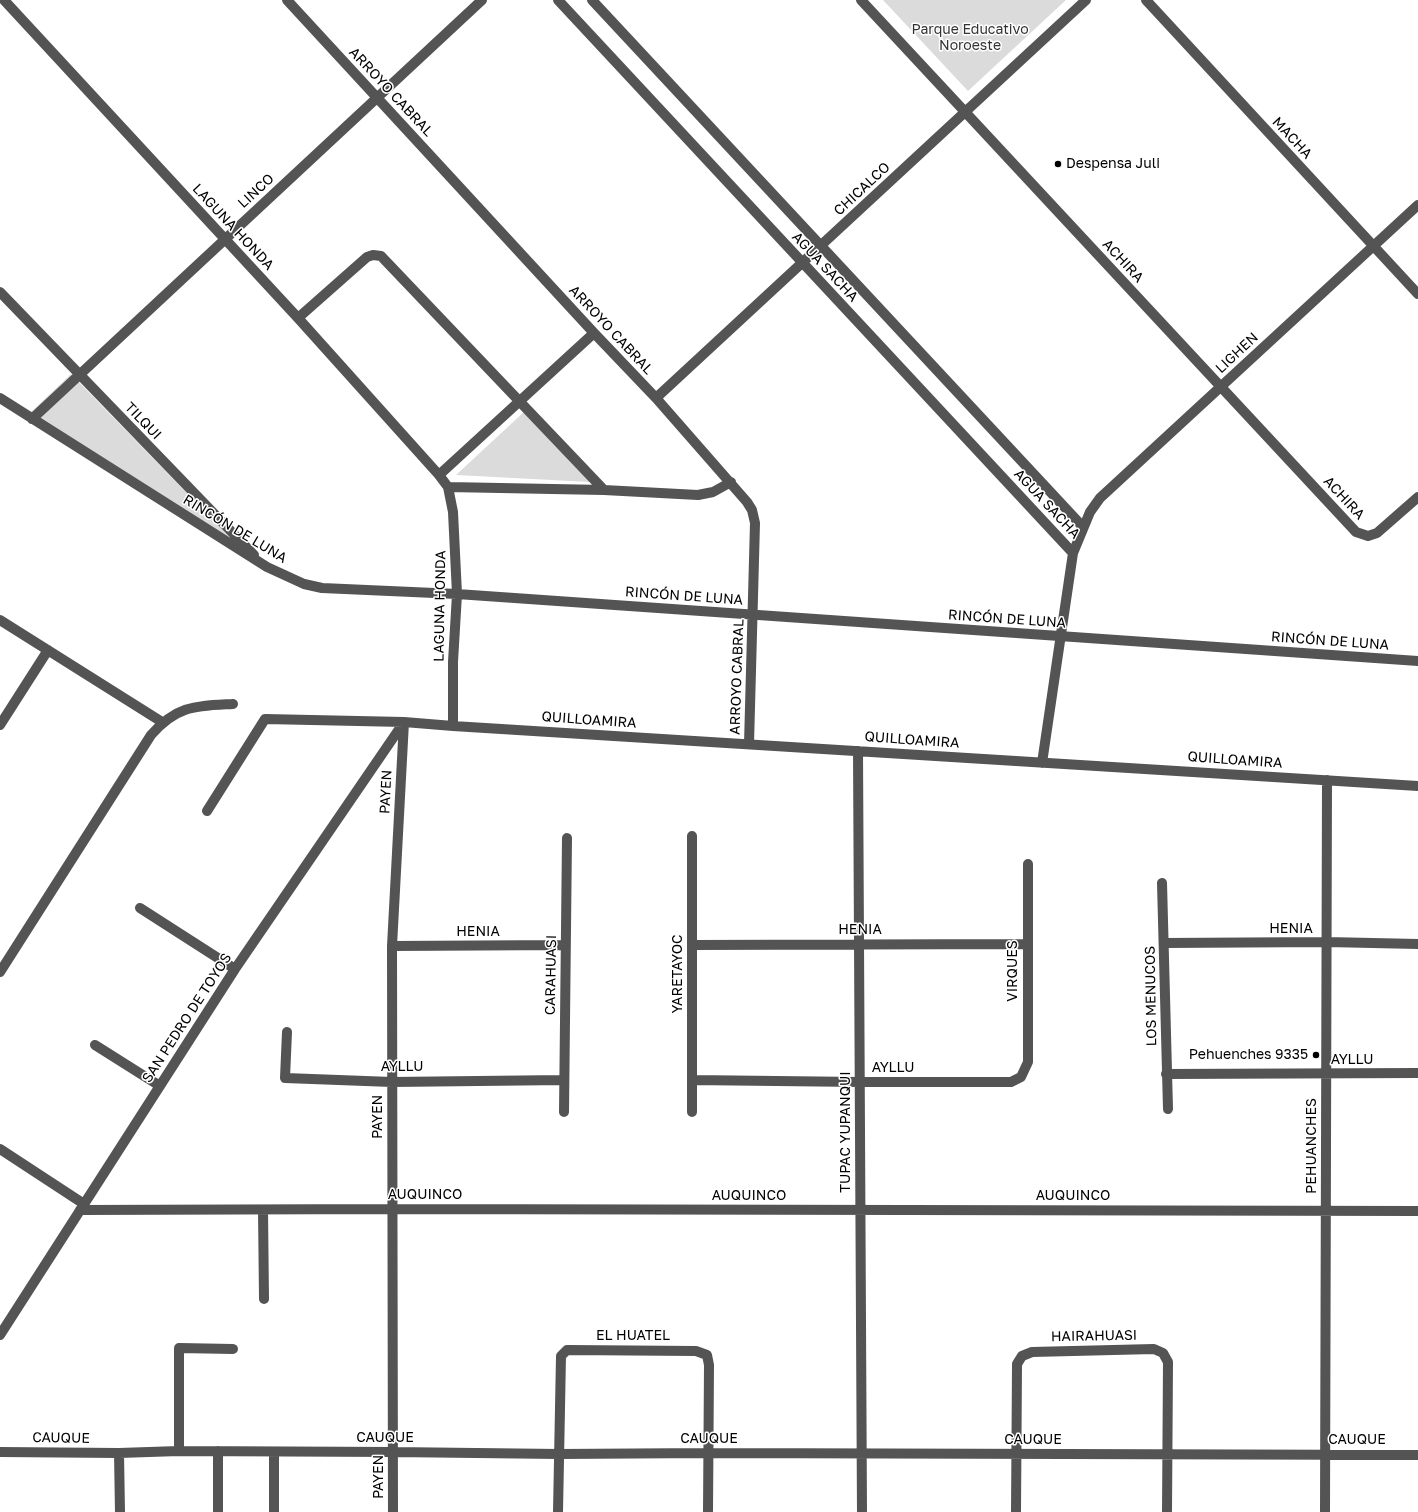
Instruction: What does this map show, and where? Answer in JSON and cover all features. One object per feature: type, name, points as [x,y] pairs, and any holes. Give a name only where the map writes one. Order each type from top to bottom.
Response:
[{"type":"street","name":"LAGUNA HONDA","points":[[4,0],[298,318],[439,475],[448,487],[453,512],[457,594],[453,662],[453,726]]},
{"type":"street","name":"ARROYO CABRAL","points":[[287,0],[594,333],[656,398],[731,482],[752,510],[755,523],[749,744]]},
{"type":"street","name":"LINCO","points":[[32,419],[376,97],[482,0]]},
{"type":"street","name":"AGUA SACHA","points":[[558,0],[1073,553]]},
{"type":"street","name":"AGUA SACHA","points":[[592,0],[1083,527],[1073,553],[1062,637],[1042,762]]},
{"type":"street","name":"ACHIRA","points":[[861,0],[1356,532],[1368,536],[1377,533],[1418,497]]},
{"type":"street","name":"CHICALCO","points":[[656,398],[1086,0]]},
{"type":"street","name":"MACHA","points":[[1146,0],[1418,294]]},
{"type":"street","name":"LIGHEN","points":[[1083,527],[1090,512],[1100,498],[1418,205]]},
{"type":"street","points":[[298,318],[367,257],[373,255],[381,256],[604,490]]},
{"type":"street","name":"TILQUI","points":[[0,292],[267,567]]},
{"type":"street","points":[[439,475],[594,333]]},
{"type":"street","name":"RINCÓN DE LUNA","points":[[0,398],[267,567],[304,584],[322,588],[457,594],[1062,637],[1418,660]]},
{"type":"street","points":[[448,487],[604,490],[698,495],[713,492],[731,482]]},
{"type":"street","points":[[0,620],[162,722]]},
{"type":"street","points":[[0,725],[48,650]]},
{"type":"street","points":[[0,972],[147,742],[162,722],[178,712],[201,706],[233,704]]},
{"type":"street","name":"QUILLOAMIRA","points":[[207,811],[265,719],[404,722],[1418,786]]},
{"type":"street","name":"PAYEN","points":[[393,1512],[392,946],[404,722]]},
{"type":"street","name":"SAN PEDRO DE TOYOS","points":[[0,1335],[3,1324],[82,1207],[235,969],[404,722]]},
{"type":"street","name":"TUPAC YUPANQUI","points":[[858,751],[862,1512]]},
{"type":"street","name":"PEHUANCHES","points":[[1325,1512],[1327,780]]},
{"type":"street","name":"YARETAYOC","points":[[692,836],[692,1112]]},
{"type":"street","name":"CARAHUASI","points":[[564,1112],[567,838]]},
{"type":"street","name":"VIRQUES","points":[[1021,1077],[1028,1062],[1028,864]]},
{"type":"street","name":"LOS MENUCOS","points":[[1162,883],[1168,1109]]},
{"type":"street","points":[[140,908],[235,969]]},
{"type":"street","name":"HENIA","points":[[1164,943],[1327,942],[1418,944]]},
{"type":"street","name":"HENIA","points":[[692,945],[1027,944]]},
{"type":"street","name":"HENIA","points":[[392,946],[565,945]]},
{"type":"street","name":"AYLLU","points":[[287,1032],[285,1078],[392,1082],[564,1080]]},
{"type":"street","points":[[95,1045],[160,1086]]},
{"type":"street","name":"AYLLU","points":[[1166,1074],[1418,1073]]},
{"type":"street","name":"AYLLU","points":[[692,1080],[1011,1082],[1021,1077]]},
{"type":"street","points":[[0,1149],[82,1207]]},
{"type":"street","name":"AUQUINCO","points":[[82,1207],[263,1210],[1418,1211]]},
{"type":"street","points":[[263,1210],[264,1299]]},
{"type":"street","points":[[179,1451],[178,1348],[233,1349]]},
{"type":"street","name":"HAIRAHUASI","points":[[1016,1512],[1017,1364],[1022,1356],[1032,1352],[1154,1349],[1164,1353],[1168,1362],[1167,1512]]},
{"type":"street","name":"EL HUATEL","points":[[559,1454],[561,1356],[567,1350],[696,1351],[707,1355],[709,1366],[709,1452]]},
{"type":"street","points":[[218,1451],[218,1512]]},
{"type":"street","name":"CAUQUE","points":[[0,1452],[119,1453],[218,1451],[559,1454],[709,1452],[1418,1455]]},
{"type":"street","points":[[274,1452],[274,1512]]},
{"type":"street","points":[[708,1512],[709,1452]]},
{"type":"street","points":[[119,1453],[120,1512]]},
{"type":"street","points":[[558,1512],[559,1454]]},
{"type":"green space","name":"Parque Educativo Noroeste","points":[[883,0],[1066,0],[968,91]]},
{"type":"green space","points":[[71,374],[250,558],[31,412]]},
{"type":"green space","points":[[525,411],[590,482],[456,475]]},
{"type":"place","name":"Despensa Juli","points":[[1058,164]]},
{"type":"place","name":"Pehuenches 9335","points":[[1316,1055]]}]
